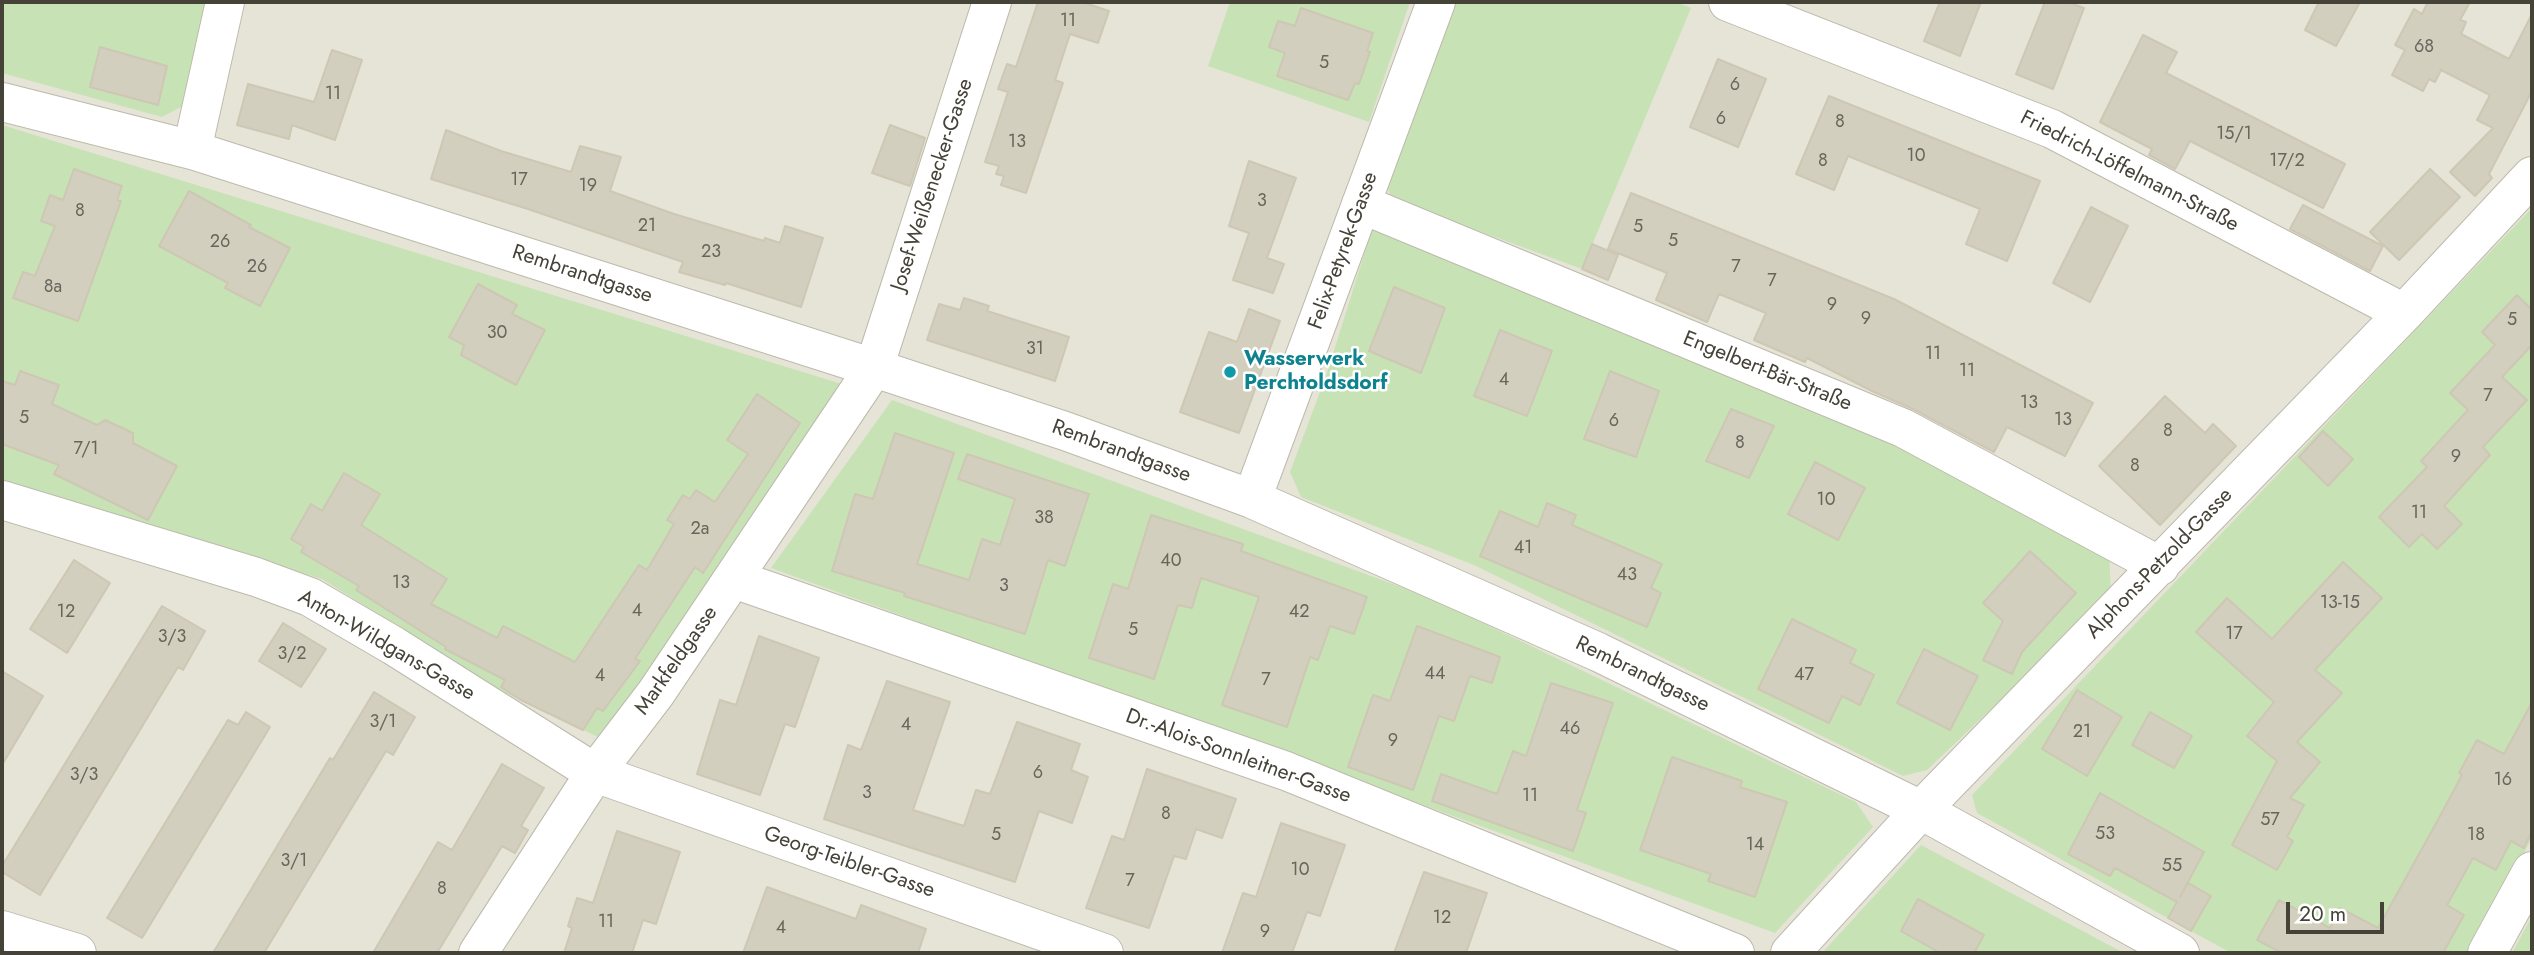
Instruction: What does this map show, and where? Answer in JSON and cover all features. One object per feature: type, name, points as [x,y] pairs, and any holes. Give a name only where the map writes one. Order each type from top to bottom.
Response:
[{"type":"street","points":[[192,150],[225,2]]},
{"type":"street","name":"Josef-Weißenecker-Gasse","points":[[874,368],[992,2]]},
{"type":"street","name":"Felix-Petyrek-Gasse","points":[[1252,499],[1437,2]]},
{"type":"street","name":"Friedrich-Löffelmann-Straße","points":[[1728,2],[2052,129],[2404,313]]},
{"type":"street","name":"Rembrandtgasse","points":[[2,102],[192,150],[874,368],[1065,431],[1252,499],[1598,652],[1921,810],[2180,953]]},
{"type":"street","name":"Alphons-Petzold-Gasse","points":[[1790,953],[1921,810],[2531,182]]},
{"type":"street","name":"Engelbert-Bär-Straße","points":[[1361,204],[1903,428],[2160,566]]},
{"type":"street","name":"Markfeldgasse","points":[[478,953],[595,773],[656,693],[874,368]]},
{"type":"street","name":"Anton-Wildgans-Gasse","points":[[2,500],[256,577],[310,597],[394,646],[595,773]]},
{"type":"street","name":"Dr.-Alois-Sonnleitner-Gasse","points":[[734,579],[1286,771],[1735,953]]},
{"type":"street","name":"Georg-Teibler-Gasse","points":[[595,773],[1104,953]]},
{"type":"street","points":[[2487,953],[2532,871]]},
{"type":"street","points":[[2,930],[77,953]]},
{"type":"shaded area","points":[[2,2],[2532,2],[2532,953],[2,953]]},
{"type":"green space","points":[[2,2],[205,2],[183,106],[162,117],[2,73]]},
{"type":"green space","points":[[1230,2],[1410,2],[1369,122],[1208,66]]},
{"type":"green space","points":[[1453,2],[1676,2],[1691,8],[1582,269],[1392,199],[1387,187]]},
{"type":"green space","points":[[2,125],[845,385],[602,739],[499,690],[322,579],[2,480]]},
{"type":"green space","points":[[2532,208],[2532,838],[2470,953],[2231,953],[1977,813],[1972,795]]},
{"type":"green space","points":[[1373,226],[1913,449],[2109,550],[2111,595],[1927,770],[1903,776],[1476,566],[1301,497],[1290,472],[1327,373]]},
{"type":"green space","points":[[892,400],[1431,598],[1856,802],[1873,827],[1775,933],[771,568]]},
{"type":"green space","points":[[1921,845],[2124,953],[1822,953]]},
{"type":"green space","points":[[2532,916],[2532,953],[2512,953]]},
{"type":"building","points":[[1038,2],[1082,2],[1109,11],[1098,43],[1070,34],[1055,80],[1063,83],[1026,193],[1001,185],[1004,176],[996,174],[999,166],[985,162],[1008,92],[998,89],[1007,64],[1016,67]]},
{"type":"building","points":[[1940,2],[1981,2],[1960,56],[1924,41]]},
{"type":"building","points":[[2045,2],[2067,2],[2084,8],[2053,89],[2016,74]]},
{"type":"building","points":[[2319,2],[2360,2],[2336,46],[2305,30]]},
{"type":"building","points":[[2428,2],[2470,2],[2460,20],[2466,22],[2461,34],[2509,59],[2532,14],[2532,91],[2489,174],[2492,178],[2475,196],[2450,172],[2493,128],[2477,120],[2490,95],[2441,70],[2435,82],[2429,79],[2423,91],[2392,75],[2405,50],[2395,45],[2414,9],[2422,14]]},
{"type":"building","points":[[1301,8],[1373,33],[1367,51],[1370,52],[1359,84],[1355,83],[1348,100],[1277,76],[1285,53],[1269,47],[1278,21],[1295,26]]},
{"type":"building","points":[[2143,35],[2177,52],[2166,73],[2345,164],[2323,208],[2190,141],[2175,169],[2149,155],[2152,149],[2100,122]]},
{"type":"building","points":[[100,47],[167,66],[158,105],[90,87]]},
{"type":"building","points":[[332,50],[362,60],[335,140],[292,125],[289,139],[237,125],[248,84],[314,102]]},
{"type":"building","points":[[1718,59],[1766,79],[1738,147],[1690,127]]},
{"type":"building","points":[[1829,96],[2040,181],[2007,261],[1966,244],[1980,209],[1848,156],[1834,190],[1796,174]]},
{"type":"building","points":[[890,125],[925,138],[910,186],[872,173]]},
{"type":"building","points":[[446,130],[501,151],[571,172],[580,146],[621,157],[610,191],[674,214],[764,241],[765,238],[780,243],[785,226],[823,238],[801,307],[726,283],[725,285],[679,272],[683,262],[431,179]]},
{"type":"building","points":[[1249,161],[1296,178],[1267,258],[1284,264],[1273,293],[1233,280],[1249,233],[1229,226]]},
{"type":"building","points":[[74,169],[122,186],[117,200],[121,201],[78,321],[13,298],[23,272],[35,276],[55,226],[41,221],[50,195],[63,200]]},
{"type":"building","points":[[2430,169],[2460,197],[2399,260],[2370,232]]},
{"type":"building","points":[[189,191],[290,248],[260,306],[225,288],[228,283],[159,246]]},
{"type":"building","points":[[1631,193],[1894,299],[2093,403],[2065,456],[2007,427],[1994,452],[1807,358],[1805,362],[1754,340],[1766,313],[1719,294],[1707,322],[1656,300],[1667,273],[1608,249]]},
{"type":"building","points":[[2303,205],[2383,246],[2370,271],[2290,229]]},
{"type":"building","points":[[2091,207],[2128,226],[2090,302],[2053,283]]},
{"type":"building","points":[[1592,244],[1618,255],[1608,280],[1582,269]]},
{"type":"building","points":[[478,284],[517,305],[512,314],[545,330],[516,385],[461,355],[464,345],[449,337]]},
{"type":"building","points":[[1394,287],[1445,308],[1421,373],[1369,351]]},
{"type":"building","points":[[2517,295],[2532,310],[2532,345],[2502,377],[2527,400],[2483,447],[2490,455],[2444,506],[2462,524],[2437,549],[2422,534],[2409,547],[2379,517],[2427,467],[2421,461],[2468,410],[2450,393],[2495,345],[2482,332]]},
{"type":"building","points":[[964,298],[989,306],[987,311],[1069,337],[1055,381],[927,340],[939,304],[960,310]]},
{"type":"building","name":"Wasserwerk Perchtoldsdorf","points":[[1249,309],[1280,321],[1239,433],[1180,412],[1209,332],[1237,342]]},
{"type":"building","points":[[1500,330],[1552,351],[1527,416],[1474,396]]},
{"type":"building","points":[[20,371],[59,385],[52,404],[97,425],[105,420],[133,433],[133,443],[177,466],[148,520],[54,474],[59,465],[2,444],[2,381],[15,385]]},
{"type":"building","points":[[1610,371],[1659,391],[1636,457],[1584,439]]},
{"type":"building","points":[[757,394],[800,423],[703,573],[695,567],[635,659],[640,661],[603,711],[597,708],[583,730],[519,699],[501,687],[505,680],[445,649],[446,647],[356,590],[359,586],[301,552],[304,547],[291,539],[311,504],[322,511],[344,473],[380,494],[361,525],[447,579],[431,604],[497,638],[503,626],[575,662],[639,565],[647,570],[674,524],[667,520],[683,495],[690,499],[696,490],[715,502],[748,454],[727,440]]},
{"type":"building","points":[[2165,396],[2205,433],[2213,424],[2236,446],[2160,525],[2099,466]]},
{"type":"building","points":[[1731,409],[1774,426],[1749,478],[1706,461]]},
{"type":"building","points":[[2323,431],[2353,459],[2328,486],[2299,457]]},
{"type":"building","points":[[895,433],[954,453],[917,564],[969,580],[982,539],[1000,545],[1015,499],[958,479],[967,454],[1089,494],[1065,566],[1048,560],[1025,634],[832,571],[855,494],[873,499]]},
{"type":"building","points":[[1815,462],[1865,488],[1838,540],[1788,514]]},
{"type":"building","points":[[1547,503],[1576,515],[1572,525],[1662,564],[1651,588],[1661,593],[1647,627],[1480,556],[1500,511],[1538,527]]},
{"type":"building","points":[[1151,515],[1243,544],[1241,551],[1367,597],[1354,634],[1330,626],[1318,660],[1310,657],[1287,727],[1222,705],[1259,597],[1201,578],[1192,608],[1178,605],[1154,679],[1089,658],[1113,584],[1128,589]]},
{"type":"building","points":[[2030,551],[2076,593],[2022,652],[2012,674],[1983,660],[2003,621],[1983,603]]},
{"type":"building","points":[[74,560],[110,583],[67,653],[30,629]]},
{"type":"building","points":[[2343,562],[2382,598],[2315,670],[2342,693],[2297,742],[2320,762],[2290,798],[2304,805],[2287,837],[2293,841],[2277,870],[2232,845],[2277,761],[2247,736],[2274,702],[2196,632],[2227,598],[2272,639]]},
{"type":"building","points":[[162,606],[205,631],[183,670],[178,667],[40,895],[2,872],[2,866]]},
{"type":"building","points":[[1792,619],[1856,650],[1850,663],[1874,675],[1860,705],[1842,696],[1829,723],[1758,689]]},
{"type":"building","points":[[283,623],[326,649],[301,687],[259,661]]},
{"type":"building","points":[[1417,626],[1500,657],[1492,683],[1470,676],[1454,721],[1439,716],[1413,790],[1348,767],[1373,695],[1390,701]]},
{"type":"building","points":[[759,636],[819,658],[795,727],[785,724],[760,795],[697,774],[720,700],[736,705]]},
{"type":"building","points":[[1924,649],[1978,676],[1950,730],[1897,703]]},
{"type":"building","points":[[2,671],[43,696],[2,765]]},
{"type":"building","points":[[887,681],[950,702],[913,810],[964,826],[976,790],[990,794],[1017,722],[1080,744],[1071,770],[1088,777],[1072,823],[1039,811],[1015,882],[824,819],[848,745],[861,750]]},
{"type":"building","points":[[1551,683],[1613,703],[1577,810],[1586,813],[1573,851],[1432,801],[1441,774],[1497,794],[1513,751],[1526,756]]},
{"type":"building","points":[[2077,690],[2122,717],[2087,776],[2042,749]]},
{"type":"building","points":[[374,692],[415,717],[393,755],[386,751],[264,953],[213,953],[330,758],[333,760]]},
{"type":"building","points":[[2532,702],[2532,831],[2524,848],[2511,841],[2496,870],[2473,858],[2447,905],[2464,915],[2443,953],[2282,953],[2257,940],[2279,900],[2330,928],[2340,908],[2378,928],[2462,775],[2459,773],[2477,740],[2504,754]]},
{"type":"building","points":[[246,712],[270,727],[142,938],[107,918],[228,720],[238,725]]},
{"type":"building","points":[[2150,712],[2192,736],[2174,768],[2132,745]]},
{"type":"building","points":[[1672,757],[1742,781],[1740,787],[1787,802],[1755,897],[1708,881],[1711,874],[1640,850]]},
{"type":"building","points":[[502,764],[544,788],[521,826],[528,830],[515,853],[502,846],[437,953],[373,953],[438,842],[452,850]]},
{"type":"building","points":[[1147,769],[1236,799],[1222,838],[1196,829],[1186,859],[1174,856],[1149,928],[1086,908],[1112,836],[1124,840]]},
{"type":"building","points":[[2100,793],[2204,852],[2180,897],[2188,883],[2211,896],[2191,931],[2168,918],[2177,902],[2115,868],[2110,876],[2068,854]]},
{"type":"building","points":[[1281,823],[1345,845],[1320,916],[1307,912],[1292,953],[1222,953],[1243,893],[1256,897]]},
{"type":"building","points":[[617,831],[680,852],[656,924],[643,920],[632,953],[564,953],[572,928],[568,926],[577,898],[593,903]]},
{"type":"building","points":[[1424,872],[1487,893],[1466,953],[1394,953]]},
{"type":"building","points":[[767,887],[856,919],[861,905],[926,929],[918,953],[743,953]]},
{"type":"building","points":[[1918,899],[1984,935],[1974,953],[1940,953],[1901,931]]},
{"type":"place","name":"Wasserwerk Perchtoldsdorf","points":[[1230,372]]}]
